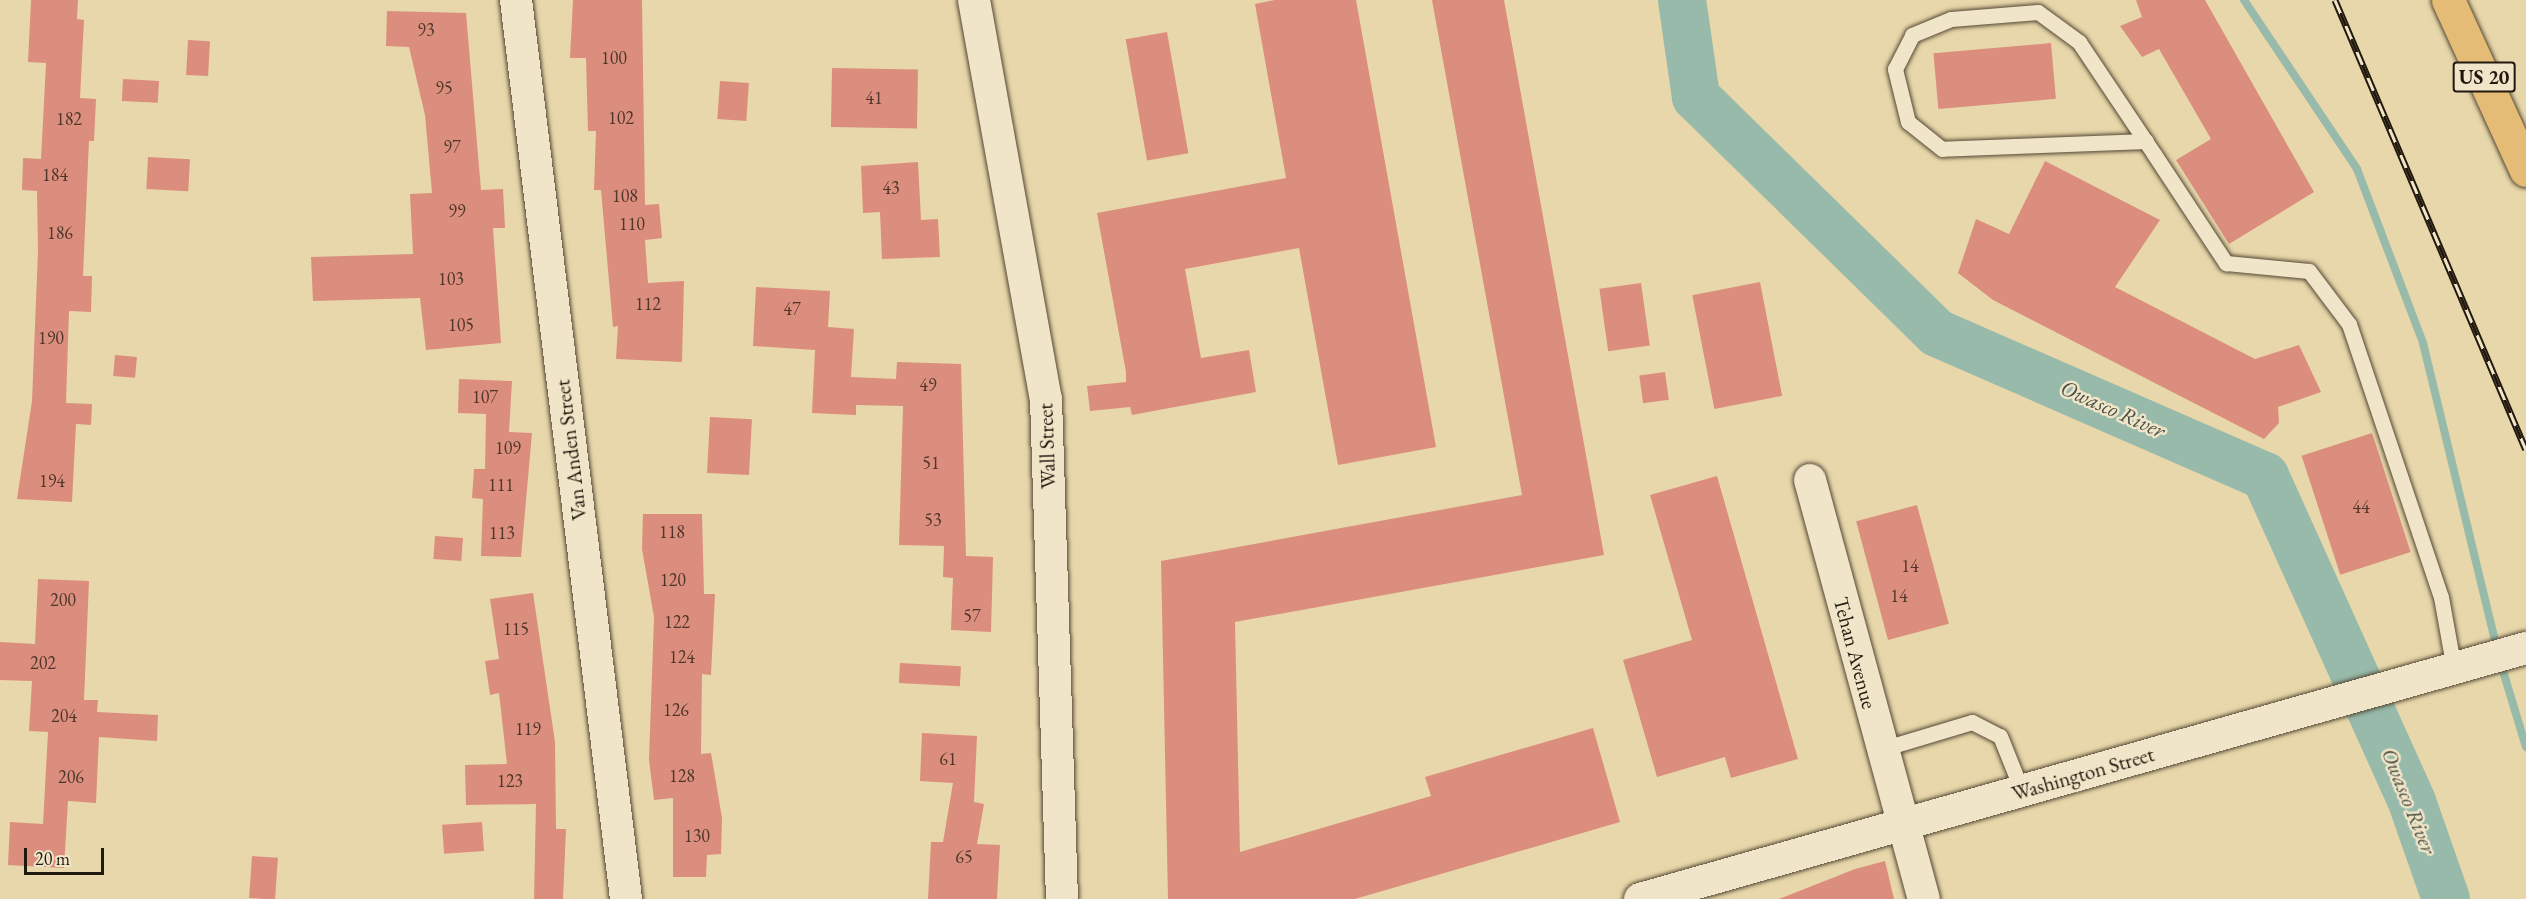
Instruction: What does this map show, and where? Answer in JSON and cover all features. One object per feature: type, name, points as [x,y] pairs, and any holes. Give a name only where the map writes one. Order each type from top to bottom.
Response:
[{"type":"highway","name":"US 20","points":[[2448,0],[2524,162]]},
{"type":"street","name":"Van Anden Street","points":[[516,0],[626,899]]},
{"type":"street","name":"Wall Street","points":[[974,0],[1046,399],[1062,899]]},
{"type":"street","name":"Tehan Avenue","points":[[1810,480],[1924,899]]},
{"type":"street","name":"Washington Street","points":[[1640,899],[2522,649]]},
{"type":"lane","points":[[2146,141],[1942,149],[1908,122],[1895,69],[1912,35],[1951,19],[2038,12],[2079,42],[2146,141],[2226,263],[2309,271],[2349,324],[2465,665]]},
{"type":"lane","points":[[1882,749],[1972,722],[2000,736],[2022,791]]},
{"type":"building","points":[[31,0],[78,0],[77,19],[84,20],[80,98],[96,99],[94,141],[89,141],[83,276],[92,276],[91,312],[69,311],[66,403],[92,404],[91,425],[76,424],[72,502],[17,499],[32,401],[38,251],[37,191],[22,190],[23,158],[41,159],[46,63],[28,62]]},
{"type":"building","points":[[573,0],[642,0],[645,205],[659,204],[662,238],[645,240],[648,283],[684,281],[682,362],[616,359],[618,326],[613,327],[601,190],[594,190],[596,131],[588,131],[586,58],[570,58]]},
{"type":"building","points":[[1275,0],[1356,0],[1436,447],[1338,465],[1299,248],[1185,269],[1201,358],[1249,350],[1256,392],[1132,415],[1130,407],[1090,411],[1087,386],[1126,382],[1097,213],[1286,178],[1255,4]]},
{"type":"building","points":[[1432,0],[1504,0],[1604,555],[1235,622],[1240,852],[1431,796],[1425,777],[1593,728],[1620,822],[1355,899],[1168,899],[1161,561],[1522,495]]},
{"type":"building","points":[[2136,0],[2205,0],[2314,192],[2229,244],[2176,160],[2211,139],[2159,49],[2142,57],[2120,26],[2142,17]]},
{"type":"building","points":[[387,11],[466,13],[481,190],[503,189],[505,228],[493,228],[501,343],[426,350],[420,298],[313,301],[311,257],[413,254],[410,194],[432,193],[425,115],[409,47],[386,46]]},
{"type":"building","points":[[1167,32],[1188,153],[1147,160],[1126,39]]},
{"type":"building","points":[[188,40],[210,41],[208,76],[186,75]]},
{"type":"building","points":[[2051,43],[2056,99],[1938,109],[1933,53]]},
{"type":"building","points":[[832,68],[918,70],[917,128],[831,127]]},
{"type":"building","points":[[123,79],[159,81],[158,103],[122,101]]},
{"type":"building","points":[[720,81],[749,83],[746,121],[717,119]]},
{"type":"building","points":[[148,157],[190,159],[188,191],[146,189]]},
{"type":"building","points":[[2045,161],[2160,220],[2115,287],[2255,359],[2299,345],[2321,392],[2278,407],[2279,423],[2264,439],[1993,300],[1958,273],[1976,219],[2009,234]]},
{"type":"building","points":[[918,162],[921,220],[938,219],[940,257],[882,259],[880,212],[863,213],[861,166]]},
{"type":"building","points":[[1760,282],[1782,396],[1714,409],[1692,295]]},
{"type":"building","points":[[1641,283],[1650,345],[1608,351],[1599,289]]},
{"type":"building","points":[[756,287],[830,291],[828,327],[854,329],[851,377],[896,379],[897,362],[961,364],[966,556],[993,557],[991,632],[951,630],[953,578],[943,577],[944,546],[899,545],[903,406],[856,405],[856,415],[812,413],[815,350],[753,346]]},
{"type":"building","points":[[115,355],[137,357],[135,378],[113,376]]},
{"type":"building","points":[[1665,372],[1669,400],[1643,403],[1639,376]]},
{"type":"building","points":[[459,379],[512,381],[509,432],[532,433],[521,557],[481,556],[483,499],[472,498],[474,469],[485,469],[486,414],[458,413]]},
{"type":"building","points":[[710,417],[752,419],[749,475],[707,473]]},
{"type":"building","points":[[2372,433],[2411,552],[2340,575],[2302,456]]},
{"type":"building","points":[[1717,476],[1798,759],[1731,778],[1725,757],[1657,777],[1623,660],[1692,640],[1650,495]]},
{"type":"building","points":[[1917,505],[1949,624],[1888,640],[1856,521]]},
{"type":"building","points":[[643,514],[702,514],[704,594],[715,594],[711,675],[702,674],[701,754],[711,753],[722,818],[721,854],[707,855],[706,877],[673,877],[673,798],[654,800],[649,760],[654,617],[642,549]]},
{"type":"building","points":[[435,536],[463,538],[461,561],[433,559]]},
{"type":"building","points":[[38,579],[89,581],[84,700],[98,700],[97,712],[158,715],[157,741],[99,737],[96,803],[68,801],[64,868],[8,865],[10,822],[43,824],[48,732],[29,731],[32,681],[0,680],[0,642],[35,644]]},
{"type":"building","points":[[533,593],[555,742],[556,829],[566,829],[563,899],[534,899],[536,804],[466,805],[465,765],[507,764],[499,693],[490,695],[485,661],[499,659],[490,599]]},
{"type":"building","points":[[900,663],[961,666],[960,686],[899,683]]},
{"type":"building","points":[[922,733],[977,736],[974,802],[984,804],[977,844],[1000,845],[997,899],[928,899],[931,842],[943,842],[953,783],[920,781]]},
{"type":"building","points":[[482,822],[484,851],[444,854],[442,825]]},
{"type":"building","points":[[252,856],[278,858],[275,899],[249,898]]},
{"type":"building","points":[[1885,861],[1894,899],[1779,899],[1855,869]]},
{"type":"waterway","name":"Owasco River","points":[[1682,0],[1696,97],[1937,333],[2265,476],[2412,802],[2446,899]]},
{"type":"waterway","points":[[2244,0],[2357,169],[2423,343],[2497,649]]},
{"type":"waterway","points":[[2500,661],[2526,747]]},
{"type":"railway","points":[[2335,0],[2526,449]]}]
